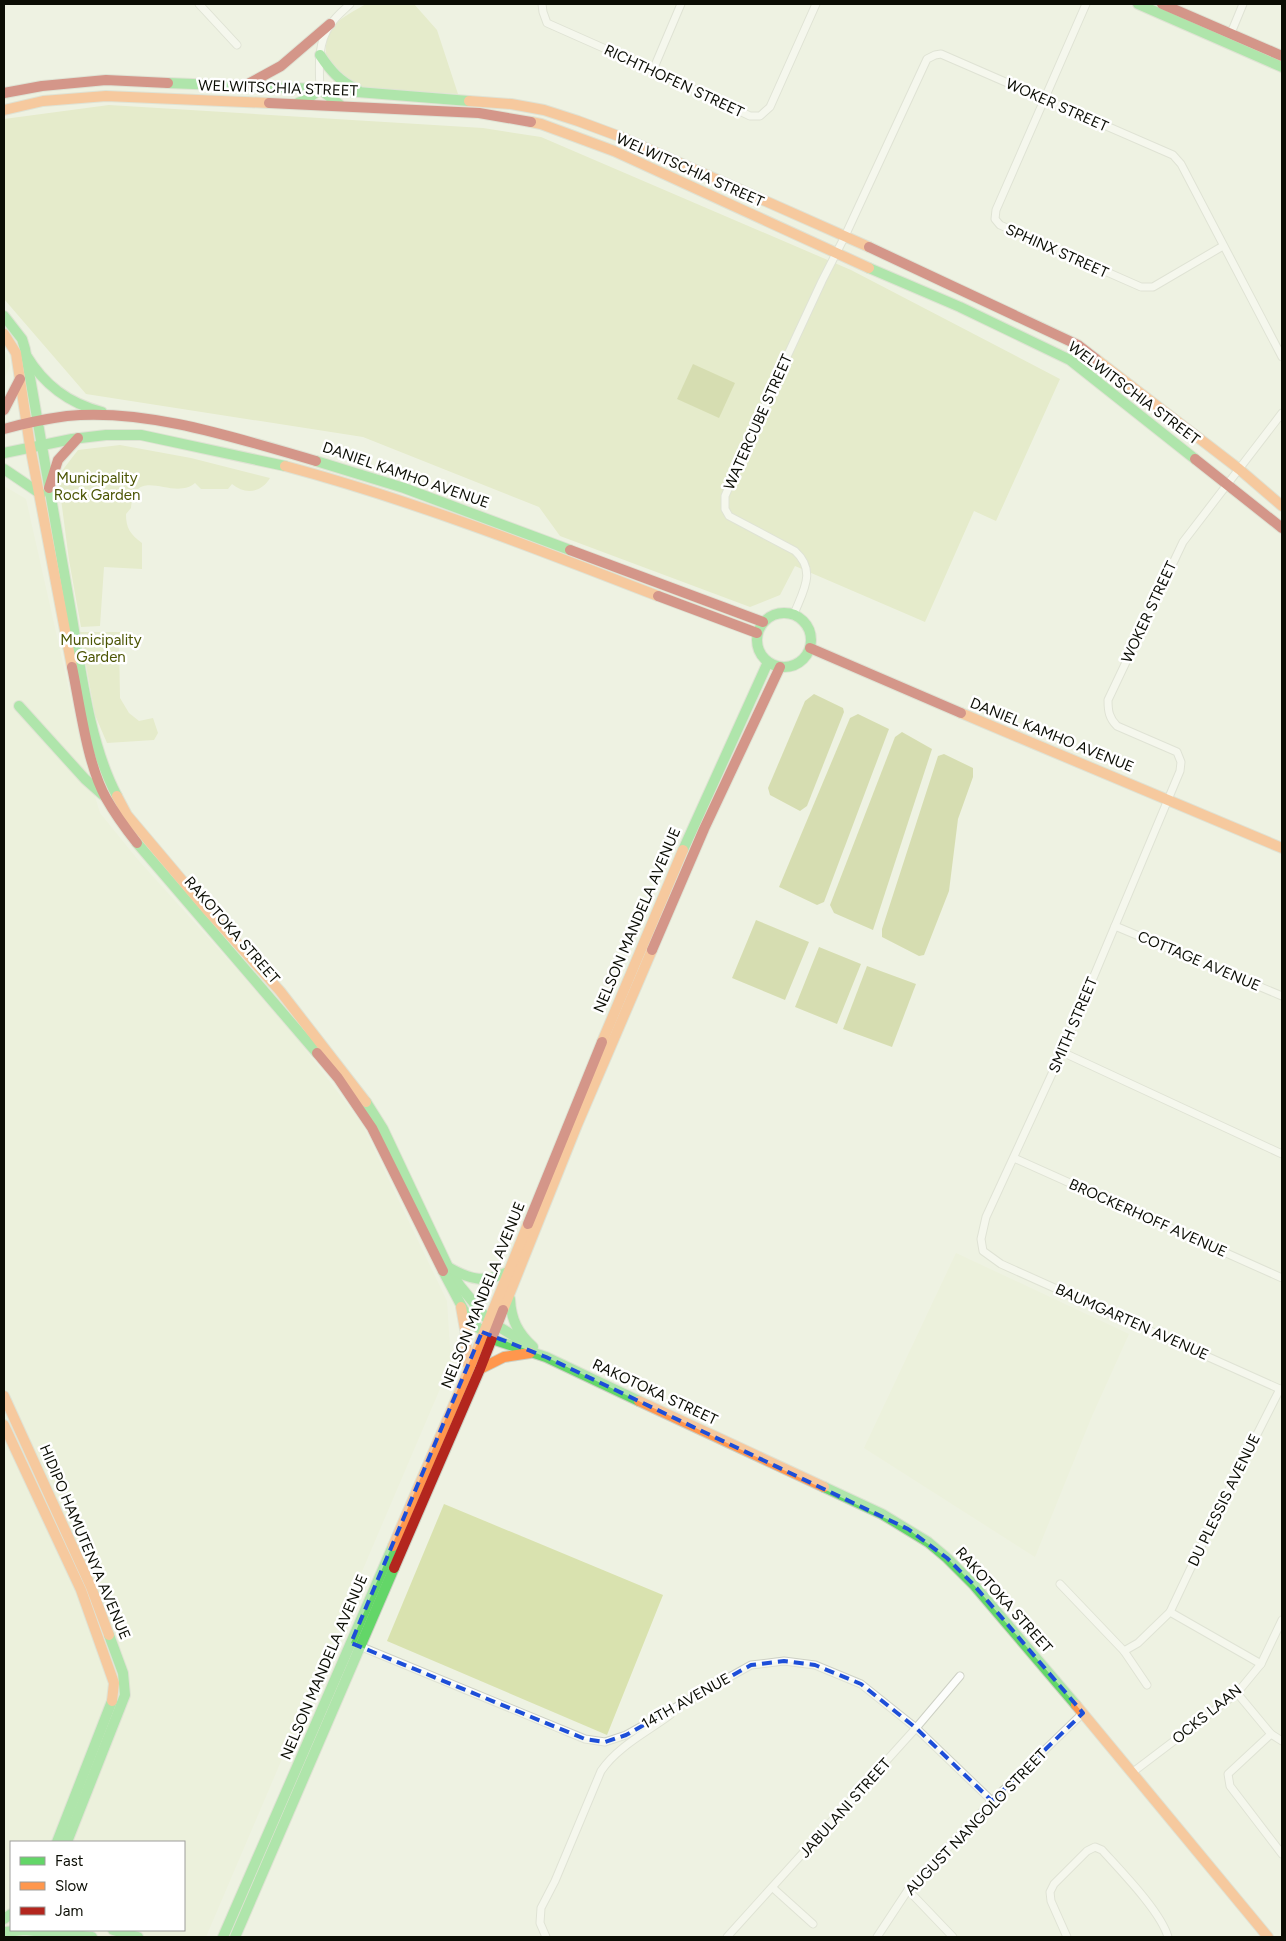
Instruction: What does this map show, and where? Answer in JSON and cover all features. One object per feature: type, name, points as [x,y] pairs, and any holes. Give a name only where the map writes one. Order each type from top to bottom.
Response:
[{"type":"street","points":[[199,4],[237,44]]},
{"type":"street","points":[[240,87],[259,80],[274,71],[330,24],[350,4]]},
{"type":"street","name":"RICHTHOFEN STREET","points":[[542,4],[548,23],[750,116],[760,116],[770,107],[816,4]]},
{"type":"street","points":[[653,70],[681,4]]},
{"type":"street","name":"SPHINX STREET","points":[[1086,4],[996,210],[996,219],[1000,226],[1141,287],[1153,288],[1223,246]]},
{"type":"street","points":[[1138,4],[1282,67]]},
{"type":"street","points":[[1162,4],[1282,56]]},
{"type":"street","points":[[1231,33],[1243,4]]},
{"type":"street","points":[[320,89],[322,40],[330,24]]},
{"type":"street","name":"WOKER STREET","points":[[836,253],[927,59],[941,54],[1172,155],[1181,164],[1282,357]]},
{"type":"street","points":[[320,55],[335,77],[349,86],[368,93]]},
{"type":"street","name":"WELWITSCHIA STREET","points":[[4,93],[42,86],[106,80],[320,89],[482,100],[544,110],[621,137],[845,236],[1078,345],[1239,469],[1282,506]]},
{"type":"street","points":[[295,105],[308,99],[320,89]]},
{"type":"street","points":[[320,89],[340,105]]},
{"type":"street","name":"WELWITSCHIA STREET","points":[[4,110],[43,101],[106,96],[479,112],[541,124],[614,151],[836,253],[960,306],[1070,360],[1282,528]]},
{"type":"street","name":"WATERCUBE STREET","points":[[794,614],[806,584],[807,570],[803,558],[795,551],[729,516],[725,509],[725,496],[777,378],[836,253]]},
{"type":"street","points":[[4,316],[22,339],[26,354],[39,375],[64,396],[85,408],[121,416]]},
{"type":"street","name":"RAKOTOKA STREET","points":[[4,334],[16,353],[30,446],[45,491],[99,750],[107,777],[126,815],[208,911],[280,991],[366,1103],[387,1138],[448,1267],[475,1306],[488,1320],[531,1350]]},
{"type":"street","name":"RAKOTOKA STREET","points":[[26,354],[42,443],[45,491],[85,733],[105,797],[124,828],[271,998],[346,1090],[372,1128],[469,1320],[492,1339],[531,1350],[882,1514],[928,1542],[974,1585],[1083,1713],[1268,1937]]},
{"type":"street","points":[[4,410],[20,379]]},
{"type":"street","name":"WOKER STREET","points":[[1169,799],[1180,771],[1180,756],[1177,752],[1118,726],[1110,719],[1108,700],[1183,542],[1282,413]]},
{"type":"street","name":"DANIEL KAMHO AVENUE","points":[[4,429],[38,420],[68,417],[121,416],[174,424],[360,473],[763,622]]},
{"type":"street","name":"DANIEL KAMHO AVENUE","points":[[4,453],[42,443],[78,438],[112,435],[143,436],[208,448],[317,474],[490,532],[757,633]]},
{"type":"street","points":[[4,469],[45,491],[58,457],[78,438]]},
{"type":"street","points":[[784,612],[794,614],[804,621],[808,627],[812,642],[807,655],[798,664],[786,667],[780,667],[768,662],[758,650],[757,633],[763,622],[776,613],[784,612]]},
{"type":"street","name":"DANIEL KAMHO AVENUE","points":[[810,648],[941,706],[1169,799],[1282,848]]},
{"type":"street","name":"NELSON MANDELA AVENUE","points":[[238,1934],[467,1374],[482,1332],[510,1271],[626,982],[694,825],[768,662]]},
{"type":"street","name":"NELSON MANDELA AVENUE","points":[[222,1936],[480,1369],[577,1125],[635,989],[704,829],[780,667]]},
{"type":"street","points":[[19,706],[85,779],[105,797]]},
{"type":"street","name":"SMITH STREET","points":[[983,1251],[981,1239],[986,1217],[1062,1052],[1169,799]]},
{"type":"street","name":"COTTAGE AVENUE","points":[[1116,926],[1282,996]]},
{"type":"street","points":[[1062,1052],[1282,1154]]},
{"type":"street","name":"BROCKERHOFF AVENUE","points":[[1014,1158],[1282,1278]]},
{"type":"street","name":"BAUMGARTEN AVENUE","points":[[983,1251],[1001,1264],[1281,1390]]},
{"type":"street","points":[[448,1267],[466,1278],[478,1280],[491,1280],[510,1271]]},
{"type":"street","points":[[480,1369],[503,1356],[531,1350],[514,1323],[510,1294]]},
{"type":"street","points":[[461,1307],[468,1349],[467,1374]]},
{"type":"street","name":"DU PLESSIS AVENUE","points":[[1124,1651],[1138,1643],[1170,1612],[1212,1523],[1281,1390]]},
{"type":"street","name":"HIDIPO HAMUTENYA AVENUE","points":[[4,1396],[91,1587],[125,1682],[122,1706],[67,1841]]},
{"type":"street","name":"HIDIPO HAMUTENYA AVENUE","points":[[4,1425],[81,1590],[114,1683],[112,1704],[57,1841]]},
{"type":"street","points":[[1060,1584],[1124,1651],[1147,1685]]},
{"type":"street","points":[[1170,1612],[1260,1664]]},
{"type":"street","name":"OCKS LAAN","points":[[1132,1772],[1237,1693],[1260,1664],[1282,1620]]},
{"type":"street","name":"14TH AVENUE","points":[[356,1645],[585,1739],[605,1742],[626,1734],[751,1665],[784,1661],[814,1666],[861,1684],[916,1728],[992,1801]]},
{"type":"street","name":"JABULANI STREET","points":[[727,1937],[916,1728],[960,1676]]},
{"type":"street","points":[[1237,1693],[1271,1734],[1282,1741]]},
{"type":"street","points":[[546,1937],[540,1923],[541,1908],[555,1881],[601,1771],[608,1760],[618,1751],[695,1697]]},
{"type":"street","name":"AUGUST NANGOLO STREET","points":[[877,1937],[908,1890],[992,1801],[1083,1713]]},
{"type":"street","points":[[1271,1734],[1228,1774],[1228,1780],[1230,1786],[1282,1854]]},
{"type":"street","points":[[1068,1937],[1050,1902],[1050,1892],[1054,1884],[1087,1851],[1095,1847],[1102,1850],[1140,1893],[1166,1930],[1168,1937]]},
{"type":"street","points":[[772,1888],[813,1924]]},
{"type":"street","points":[[908,1890],[953,1937]]},
{"type":"street","points":[[36,1931],[92,1937]]},
{"type":"street","points":[[117,1931],[138,1937]]},
{"type":"highlighted area","points":[[482,1332],[546,1357],[908,1529],[947,1558],[974,1585],[1083,1713],[992,1801],[916,1728],[861,1684],[815,1665],[784,1661],[751,1665],[626,1735],[605,1742],[585,1739],[351,1643]]},
{"type":"shaded area","points":[[4,350],[8,355],[10,366],[4,379]]},
{"type":"shaded area","points":[[693,364],[735,383],[719,418],[677,399]]},
{"type":"shaded area","points":[[4,486],[26,499],[87,770],[100,813],[139,861],[295,1036],[362,1124],[447,1301],[451,1363],[206,1937],[4,1937]]},
{"type":"shaded area","points":[[814,694],[843,708],[844,712],[807,806],[800,811],[770,795],[768,788],[805,701]]},
{"type":"shaded area","points":[[858,714],[889,729],[824,902],[817,905],[779,887],[850,718]]},
{"type":"shaded area","points":[[902,732],[932,749],[873,930],[834,913],[830,905],[895,737]]},
{"type":"shaded area","points":[[944,754],[973,768],[973,777],[958,819],[949,891],[924,955],[919,956],[882,937],[882,929],[938,756]]},
{"type":"shaded area","points":[[756,920],[809,942],[785,1000],[732,978]]},
{"type":"shaded area","points":[[819,947],[861,964],[837,1024],[795,1007]]},
{"type":"shaded area","points":[[867,966],[916,984],[892,1047],[843,1029]]},
{"type":"shaded area","points":[[956,1253],[1129,1334],[1092,1416],[1035,1557],[864,1448]]},
{"type":"green space","points":[[366,4],[414,4],[437,30],[458,94],[369,89],[338,75],[329,64],[327,58],[326,44],[330,32],[341,20]]},
{"type":"green space","points":[[109,105],[483,128],[541,137],[851,270],[1060,379],[996,521],[974,511],[925,622],[795,566],[780,595],[750,607],[560,536],[539,507],[363,437],[86,394],[4,299],[4,119]]},
{"type":"green space","name":"Municipality Rock Garden","points":[[120,445],[191,458],[270,478],[262,487],[252,491],[242,490],[232,484],[228,489],[201,489],[195,483],[186,488],[176,489],[147,485],[140,488],[134,495],[131,508],[126,514],[130,530],[134,537],[142,543],[142,569],[104,567],[100,626],[81,627],[69,560],[58,476],[78,450]]},
{"type":"green space","name":"Municipality Garden","points":[[80,632],[127,632],[127,639],[119,641],[120,698],[129,713],[139,721],[153,718],[158,733],[154,740],[107,743],[95,715]]},
{"type":"green space","points":[[444,1504],[663,1595],[607,1735],[387,1641]]},
{"type":"traffic: fast","points":[[1138,4],[1282,67]]},
{"type":"traffic: fast","points":[[320,55],[336,75],[345,83],[357,89]]},
{"type":"traffic: fast","points":[[168,83],[320,89],[469,101]]},
{"type":"traffic: fast","points":[[298,103],[308,99],[320,89],[340,105]]},
{"type":"traffic: fast","points":[[869,268],[960,307],[1070,360],[1195,459]]},
{"type":"traffic: fast","points":[[4,316],[22,339],[25,349],[87,706],[99,753],[117,796]]},
{"type":"traffic: fast","points":[[26,355],[33,366],[58,391],[78,404],[102,412]]},
{"type":"traffic: fast","points":[[4,453],[72,439],[106,435],[141,435],[285,466]]},
{"type":"traffic: fast","points":[[316,461],[404,488],[570,550]]},
{"type":"traffic: fast","points":[[4,469],[41,494]]},
{"type":"traffic: fast","points":[[779,613],[789,613],[799,617],[807,625],[811,640],[807,655],[799,663],[789,667],[779,667],[769,663],[761,655],[757,645],[757,635],[761,625],[769,617],[779,613]]},
{"type":"traffic: fast","points":[[683,850],[768,662]]},
{"type":"traffic: fast","points":[[19,706],[85,779],[103,795]]},
{"type":"traffic: fast","points":[[137,843],[317,1053]]},
{"type":"traffic: fast","points":[[366,1102],[383,1129],[448,1267],[460,1286],[488,1320],[527,1344]]},
{"type":"traffic: fast","points":[[448,1267],[464,1275],[479,1279],[486,1279],[510,1271]]},
{"type":"traffic: fast","points":[[443,1271],[469,1320],[492,1339],[546,1357],[639,1401]]},
{"type":"traffic: fast","points":[[510,1299],[516,1326],[533,1347]]},
{"type":"traffic: fast","points":[[824,1487],[882,1514],[928,1542],[947,1558],[974,1585],[1076,1705]]},
{"type":"traffic: fast","points":[[223,1937],[393,1546]]},
{"type":"traffic: fast","points":[[235,1937],[394,1568]]},
{"type":"traffic: fast","points":[[67,1841],[125,1695],[123,1673],[109,1635]]},
{"type":"traffic: fast","points":[[57,1841],[112,1701]]},
{"type":"traffic: fast","points":[[4,1919],[10,1915]]},
{"type":"traffic: fast","points":[[4,1932],[14,1931]]},
{"type":"traffic: fast","points":[[35,1931],[92,1937]]},
{"type":"traffic: fast","points":[[117,1931],[138,1937]]},
{"type":"traffic: slow","points":[[4,110],[43,101],[106,96],[269,103]]},
{"type":"traffic: slow","points":[[469,101],[511,104],[544,110],[578,121],[621,137],[869,247]]},
{"type":"traffic: slow","points":[[531,122],[614,151],[869,268]]},
{"type":"traffic: slow","points":[[4,334],[16,353],[30,446],[72,667]]},
{"type":"traffic: slow","points":[[1096,359],[1239,469],[1282,506]]},
{"type":"traffic: slow","points":[[285,466],[426,509],[658,596]]},
{"type":"traffic: slow","points":[[961,713],[1282,848]]},
{"type":"traffic: slow","points":[[117,796],[127,815],[208,911],[280,991],[366,1102]]},
{"type":"traffic: slow","points":[[602,1042],[683,850]]},
{"type":"traffic: slow","points":[[503,1310],[577,1125],[652,950]]},
{"type":"traffic: slow","points":[[393,1546],[467,1374],[528,1224]]},
{"type":"traffic: slow","points":[[461,1307],[466,1335],[467,1363]]},
{"type":"traffic: slow","points":[[480,1369],[504,1357],[530,1353]]},
{"type":"traffic: slow","points":[[4,1396],[91,1587],[109,1635]]},
{"type":"traffic: slow","points":[[639,1401],[824,1487]]},
{"type":"traffic: slow","points":[[4,1425],[81,1590],[114,1683],[112,1701]]},
{"type":"traffic: slow","points":[[1076,1705],[1268,1937]]},
{"type":"traffic: jam","points":[[1162,4],[1282,56]]},
{"type":"traffic: jam","points":[[248,84],[281,66],[330,24]]},
{"type":"traffic: jam","points":[[4,93],[42,86],[106,80],[168,83]]},
{"type":"traffic: jam","points":[[269,103],[479,113],[531,122]]},
{"type":"traffic: jam","points":[[869,247],[1078,345],[1096,359]]},
{"type":"traffic: jam","points":[[4,410],[20,379]]},
{"type":"traffic: jam","points":[[4,429],[35,421],[67,416],[129,417],[193,427],[316,461]]},
{"type":"traffic: jam","points":[[49,488],[58,460],[78,438]]},
{"type":"traffic: jam","points":[[1195,459],[1282,528]]},
{"type":"traffic: jam","points":[[570,550],[763,622]]},
{"type":"traffic: jam","points":[[658,596],[757,633]]},
{"type":"traffic: jam","points":[[810,648],[961,713]]},
{"type":"traffic: jam","points":[[72,667],[89,752],[99,784],[113,810],[137,843]]},
{"type":"traffic: jam","points":[[652,950],[704,829],[780,667]]},
{"type":"traffic: jam","points":[[528,1224],[602,1042]]},
{"type":"traffic: jam","points":[[317,1053],[338,1078],[372,1128],[443,1271]]},
{"type":"traffic: jam","points":[[394,1568],[480,1369],[503,1310]]}]
